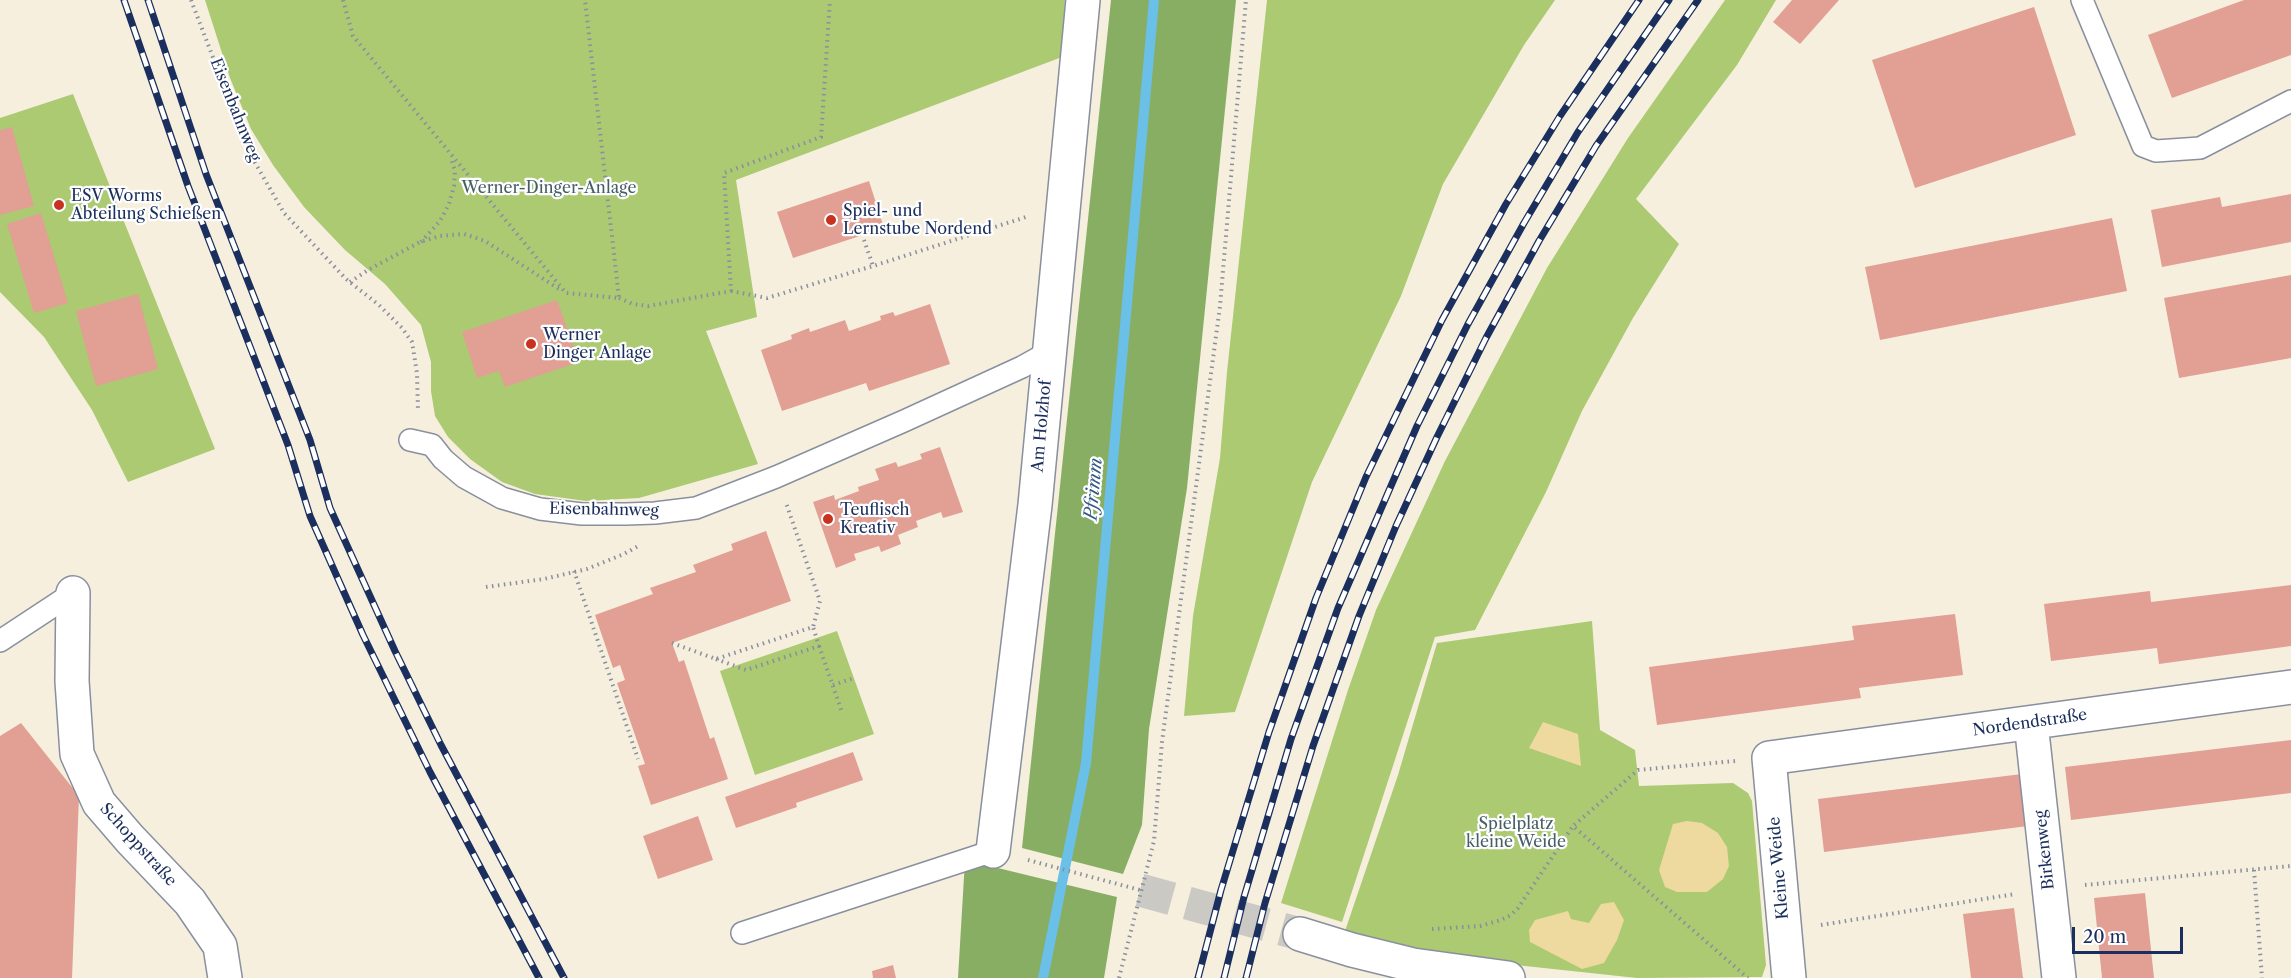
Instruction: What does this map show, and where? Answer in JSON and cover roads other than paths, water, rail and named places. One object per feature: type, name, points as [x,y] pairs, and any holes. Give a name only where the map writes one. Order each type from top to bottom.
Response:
[{"type":"street","name":"Am Holzhof","points":[[993,851],[1035,505],[1083,0]]},
{"type":"street","name":"Schoppstraße","points":[[73,593],[72,681],[77,754],[99,802],[130,839],[190,902],[220,946],[225,978]]},
{"type":"street","name":"Nordendstraße","points":[[1769,758],[2291,687]]},
{"type":"street","name":"Birkenweg","points":[[2031,723],[2059,978]]},
{"type":"street","name":"Kleine Weide","points":[[1769,758],[1789,978]]},
{"type":"street","points":[[1300,934],[1413,965],[1508,978]]},
{"type":"lane","points":[[2082,0],[2143,146],[2157,151],[2200,148],[2291,101]]},
{"type":"lane","name":"Eisenbahnweg","points":[[410,440],[432,445],[443,459],[464,477],[502,498],[540,509],[582,514],[655,513],[696,508],[776,477],[1022,367],[1049,352]]},
{"type":"lane","points":[[0,641],[73,593]]},
{"type":"lane","points":[[742,933],[993,851]]},
{"type":"waterway","name":"Pfrimm","points":[[1043,978],[1086,763],[1154,0]]},
{"type":"tunnel","points":[[1140,890],[1300,934]]},
{"type":"railway","points":[[124,0],[188,186],[288,445],[310,516],[363,635],[430,772],[539,978]]},
{"type":"railway","points":[[148,0],[206,174],[310,440],[330,508],[441,745],[564,978]]},
{"type":"railway","points":[[1198,978],[1221,890],[1269,732],[1316,598],[1366,477],[1442,320],[1506,204],[1560,116],[1639,0]]},
{"type":"railway","points":[[1224,978],[1244,897],[1291,739],[1338,608],[1417,426],[1468,324],[1524,223],[1578,132],[1669,0]]},
{"type":"railway","points":[[1246,978],[1265,903],[1313,746],[1359,616],[1396,526],[1437,437],[1486,338],[1539,241],[1596,146],[1698,0]]},
{"type":"place","name":"ESV Worms Abteilung Schießen","points":[[59,205]]},
{"type":"place","name":"Spiel- und Lernstube Nordend","points":[[831,220]]},
{"type":"place","name":"Werner Dinger Anlage","points":[[531,344]]},
{"type":"place","name":"Teuflisch Kreativ","points":[[828,519]]},
{"type":"park label","name":"Werner-Dinger-Anlage","points":[[549,188]]},
{"type":"park label","name":"Spielplatz kleine Weide","points":[[1516,833]]}]
